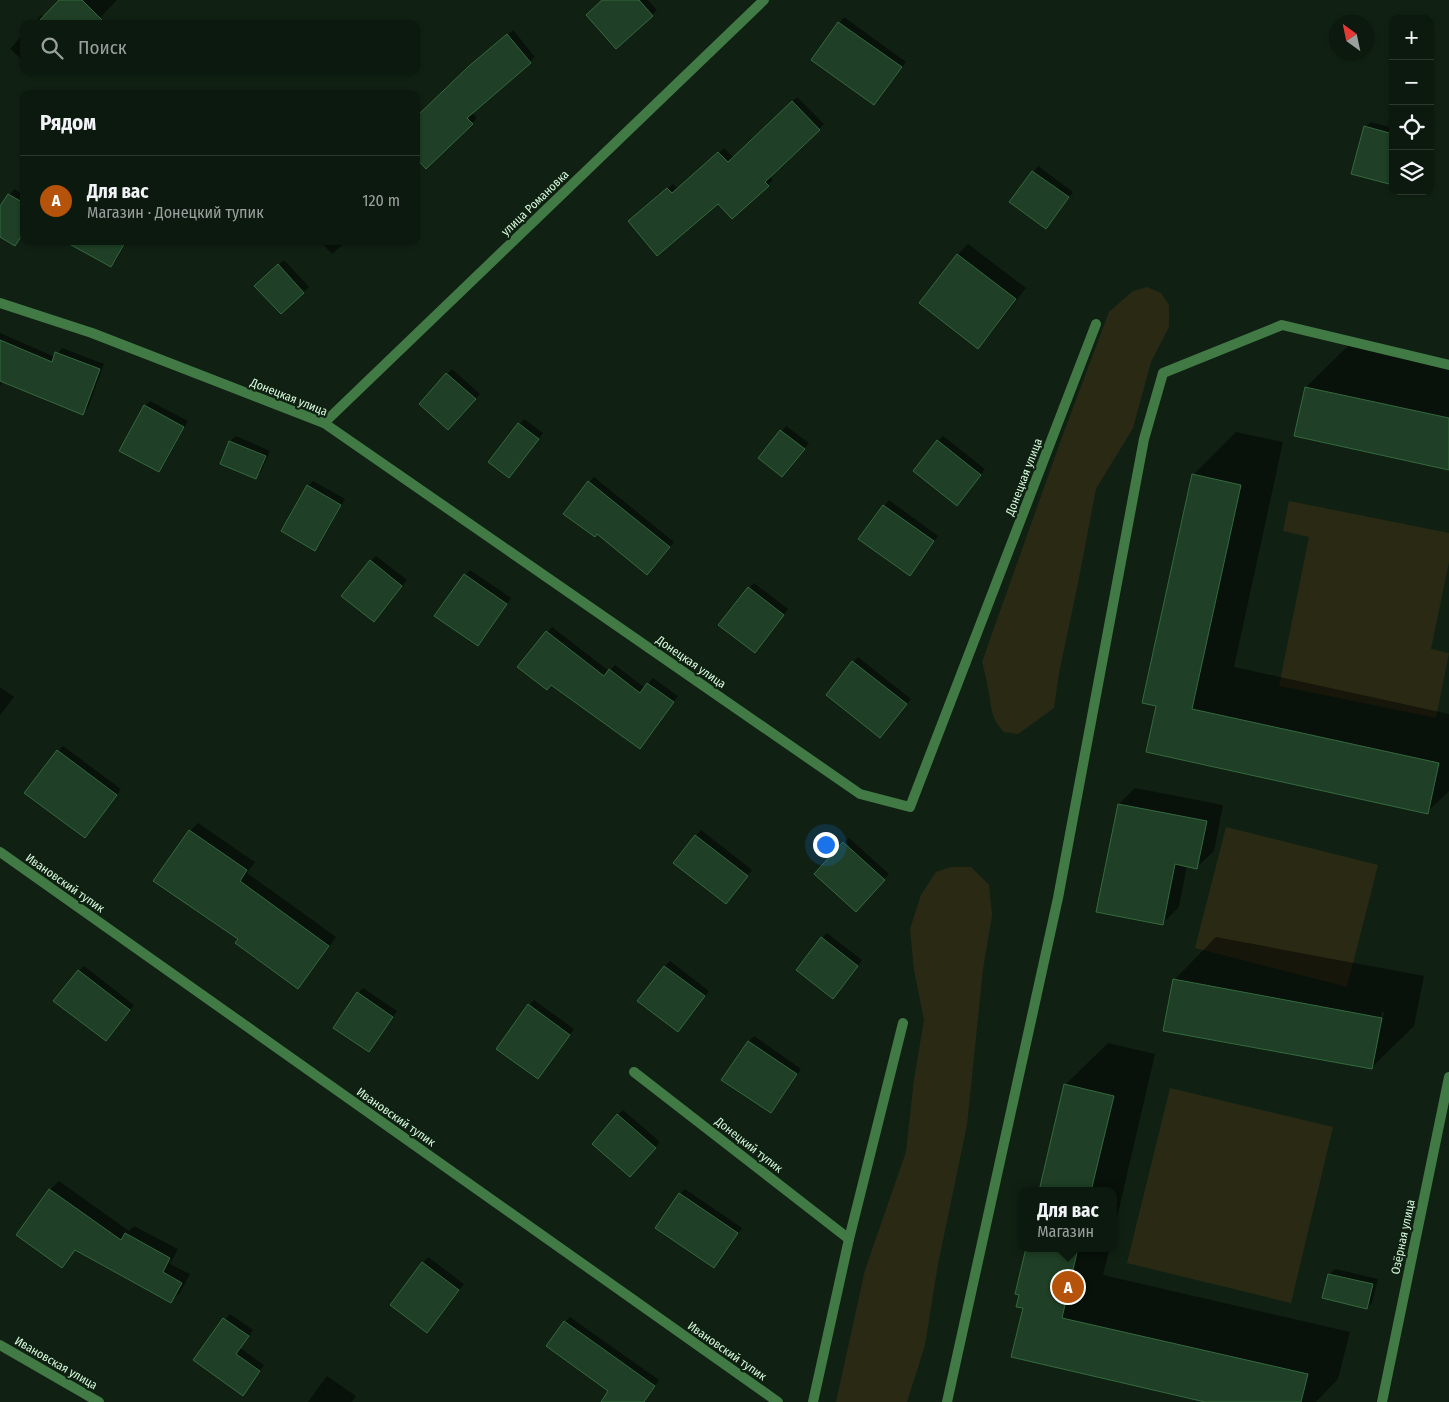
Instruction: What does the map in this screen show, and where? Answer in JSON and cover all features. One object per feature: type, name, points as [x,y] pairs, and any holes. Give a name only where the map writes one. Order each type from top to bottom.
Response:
[{"type":"street","name":"улица Романовка","points":[[324,423],[764,0]]},
{"type":"street","name":"Донецкая улица","points":[[0,303],[92,333],[324,423],[860,794],[910,808],[1096,324]]},
{"type":"street","points":[[947,1402],[1058,898],[1144,439],[1163,373],[1282,325],[1449,366]]},
{"type":"street","name":"Ивановский тупик","points":[[0,852],[778,1402]]},
{"type":"street","points":[[813,1402],[850,1239],[903,1023]]},
{"type":"street","name":"Донецкий тупик","points":[[634,1072],[850,1239]]},
{"type":"street","name":"Озёрная улица","points":[[1382,1402],[1449,1077]]},
{"type":"street","name":"Ивановская улица","points":[[0,1345],[99,1402]]},
{"type":"shaded area","points":[[1147,287],[1161,293],[1169,305],[1169,327],[1151,362],[1133,428],[1096,489],[1059,673],[1054,708],[1018,734],[1004,732],[993,714],[982,662],[1109,312],[1133,291]]},
{"type":"shaded area","points":[[1289,501],[1449,533],[1449,562],[1431,649],[1449,653],[1436,718],[1279,686],[1309,537],[1283,531]]},
{"type":"shaded area","points":[[1226,827],[1378,865],[1347,987],[1195,948]]},
{"type":"shaded area","points":[[951,867],[971,867],[989,885],[992,915],[983,969],[967,1125],[938,1264],[925,1345],[907,1402],[836,1402],[865,1270],[906,1152],[914,1079],[924,1020],[914,970],[910,929],[921,895],[936,872]]},
{"type":"shaded area","points":[[1170,1088],[1333,1127],[1291,1303],[1127,1263]]},
{"type":"building","points":[[59,0],[82,0],[102,20],[40,20]]},
{"type":"building","points":[[602,0],[639,0],[653,16],[616,49],[586,15]]},
{"type":"building","points":[[838,22],[902,67],[874,105],[811,60]]},
{"type":"building","points":[[507,34],[531,63],[467,118],[473,124],[426,169],[420,162],[420,113],[469,66]]},
{"type":"building","points":[[792,101],[820,130],[765,182],[769,186],[732,219],[718,204],[657,256],[628,221],[667,188],[672,193],[718,152],[728,162]]},
{"type":"building","points":[[1364,126],[1389,133],[1389,184],[1351,174]]},
{"type":"building","points":[[1032,171],[1069,197],[1046,229],[1009,202]]},
{"type":"building","points":[[8,194],[20,201],[20,238],[15,246],[0,237],[0,206]]},
{"type":"building","points":[[71,245],[124,245],[111,267]]},
{"type":"building","points":[[957,254],[1016,299],[978,349],[919,303]]},
{"type":"building","points":[[278,264],[304,293],[281,314],[254,286]]},
{"type":"building","points":[[0,340],[52,362],[55,352],[100,369],[83,415],[0,381]]},
{"type":"building","points":[[446,373],[476,399],[448,430],[419,404]]},
{"type":"building","points":[[1305,387],[1449,418],[1449,470],[1294,436]]},
{"type":"building","points":[[144,405],[184,427],[159,472],[119,451]]},
{"type":"building","points":[[518,423],[539,439],[509,478],[488,462]]},
{"type":"building","points":[[780,430],[805,449],[782,477],[758,458]]},
{"type":"building","points":[[937,440],[981,475],[957,506],[913,471]]},
{"type":"building","points":[[229,441],[266,456],[256,479],[220,464]]},
{"type":"building","points":[[1192,474],[1241,485],[1192,709],[1439,763],[1428,814],[1146,752],[1156,706],[1142,703]]},
{"type":"building","points":[[588,481],[670,547],[647,575],[597,534],[595,537],[563,514]]},
{"type":"building","points":[[307,485],[341,505],[315,551],[281,531]]},
{"type":"building","points":[[883,505],[934,541],[910,576],[858,539]]},
{"type":"building","points":[[370,560],[402,586],[374,622],[341,596]]},
{"type":"building","points":[[464,574],[507,604],[478,646],[434,616]]},
{"type":"building","points":[[748,587],[784,615],[755,653],[718,625]]},
{"type":"building","points":[[546,631],[604,676],[609,669],[640,693],[647,683],[674,702],[640,749],[551,685],[547,690],[517,667]]},
{"type":"building","points":[[852,661],[907,704],[880,738],[826,695]]},
{"type":"building","points":[[57,750],[117,795],[85,838],[24,793]]},
{"type":"building","points":[[1118,804],[1207,821],[1197,869],[1175,864],[1163,925],[1096,912]]},
{"type":"building","points":[[189,830],[247,870],[240,881],[329,946],[298,989],[235,943],[238,939],[153,881]]},
{"type":"building","points":[[695,835],[748,876],[726,904],[673,863]]},
{"type":"building","points":[[843,842],[885,880],[856,912],[814,874]]},
{"type":"building","points":[[821,937],[858,966],[833,999],[796,970]]},
{"type":"building","points":[[664,966],[705,996],[678,1032],[637,1001]]},
{"type":"building","points":[[78,970],[130,1010],[106,1041],[53,1001]]},
{"type":"building","points":[[1173,979],[1382,1018],[1372,1069],[1163,1031]]},
{"type":"building","points":[[357,992],[393,1017],[369,1052],[333,1028]]},
{"type":"building","points":[[528,1004],[570,1035],[538,1079],[496,1049]]},
{"type":"building","points":[[748,1041],[797,1074],[771,1113],[721,1080]]},
{"type":"building","points":[[1064,1084],[1114,1096],[1092,1187],[1040,1187]]},
{"type":"building","points":[[617,1114],[656,1148],[630,1177],[592,1144]]},
{"type":"building","points":[[49,1189],[121,1240],[125,1233],[170,1258],[163,1272],[182,1283],[171,1303],[75,1250],[62,1268],[16,1235]]},
{"type":"building","points":[[679,1193],[738,1233],[714,1268],[655,1228]]},
{"type":"building","points":[[1025,1252],[1077,1252],[1062,1318],[1308,1374],[1301,1402],[1205,1402],[1011,1357],[1023,1308],[1016,1307],[1019,1295],[1015,1294]]},
{"type":"building","points":[[422,1262],[459,1290],[427,1333],[390,1305]]},
{"type":"building","points":[[1328,1274],[1373,1284],[1367,1309],[1322,1298]]},
{"type":"building","points":[[223,1318],[249,1336],[236,1354],[260,1371],[243,1396],[193,1360]]},
{"type":"building","points":[[564,1321],[655,1386],[644,1402],[601,1402],[608,1391],[546,1346]]},
{"type":"place","name":"Для вас","points":[[1068,1287]]}]
